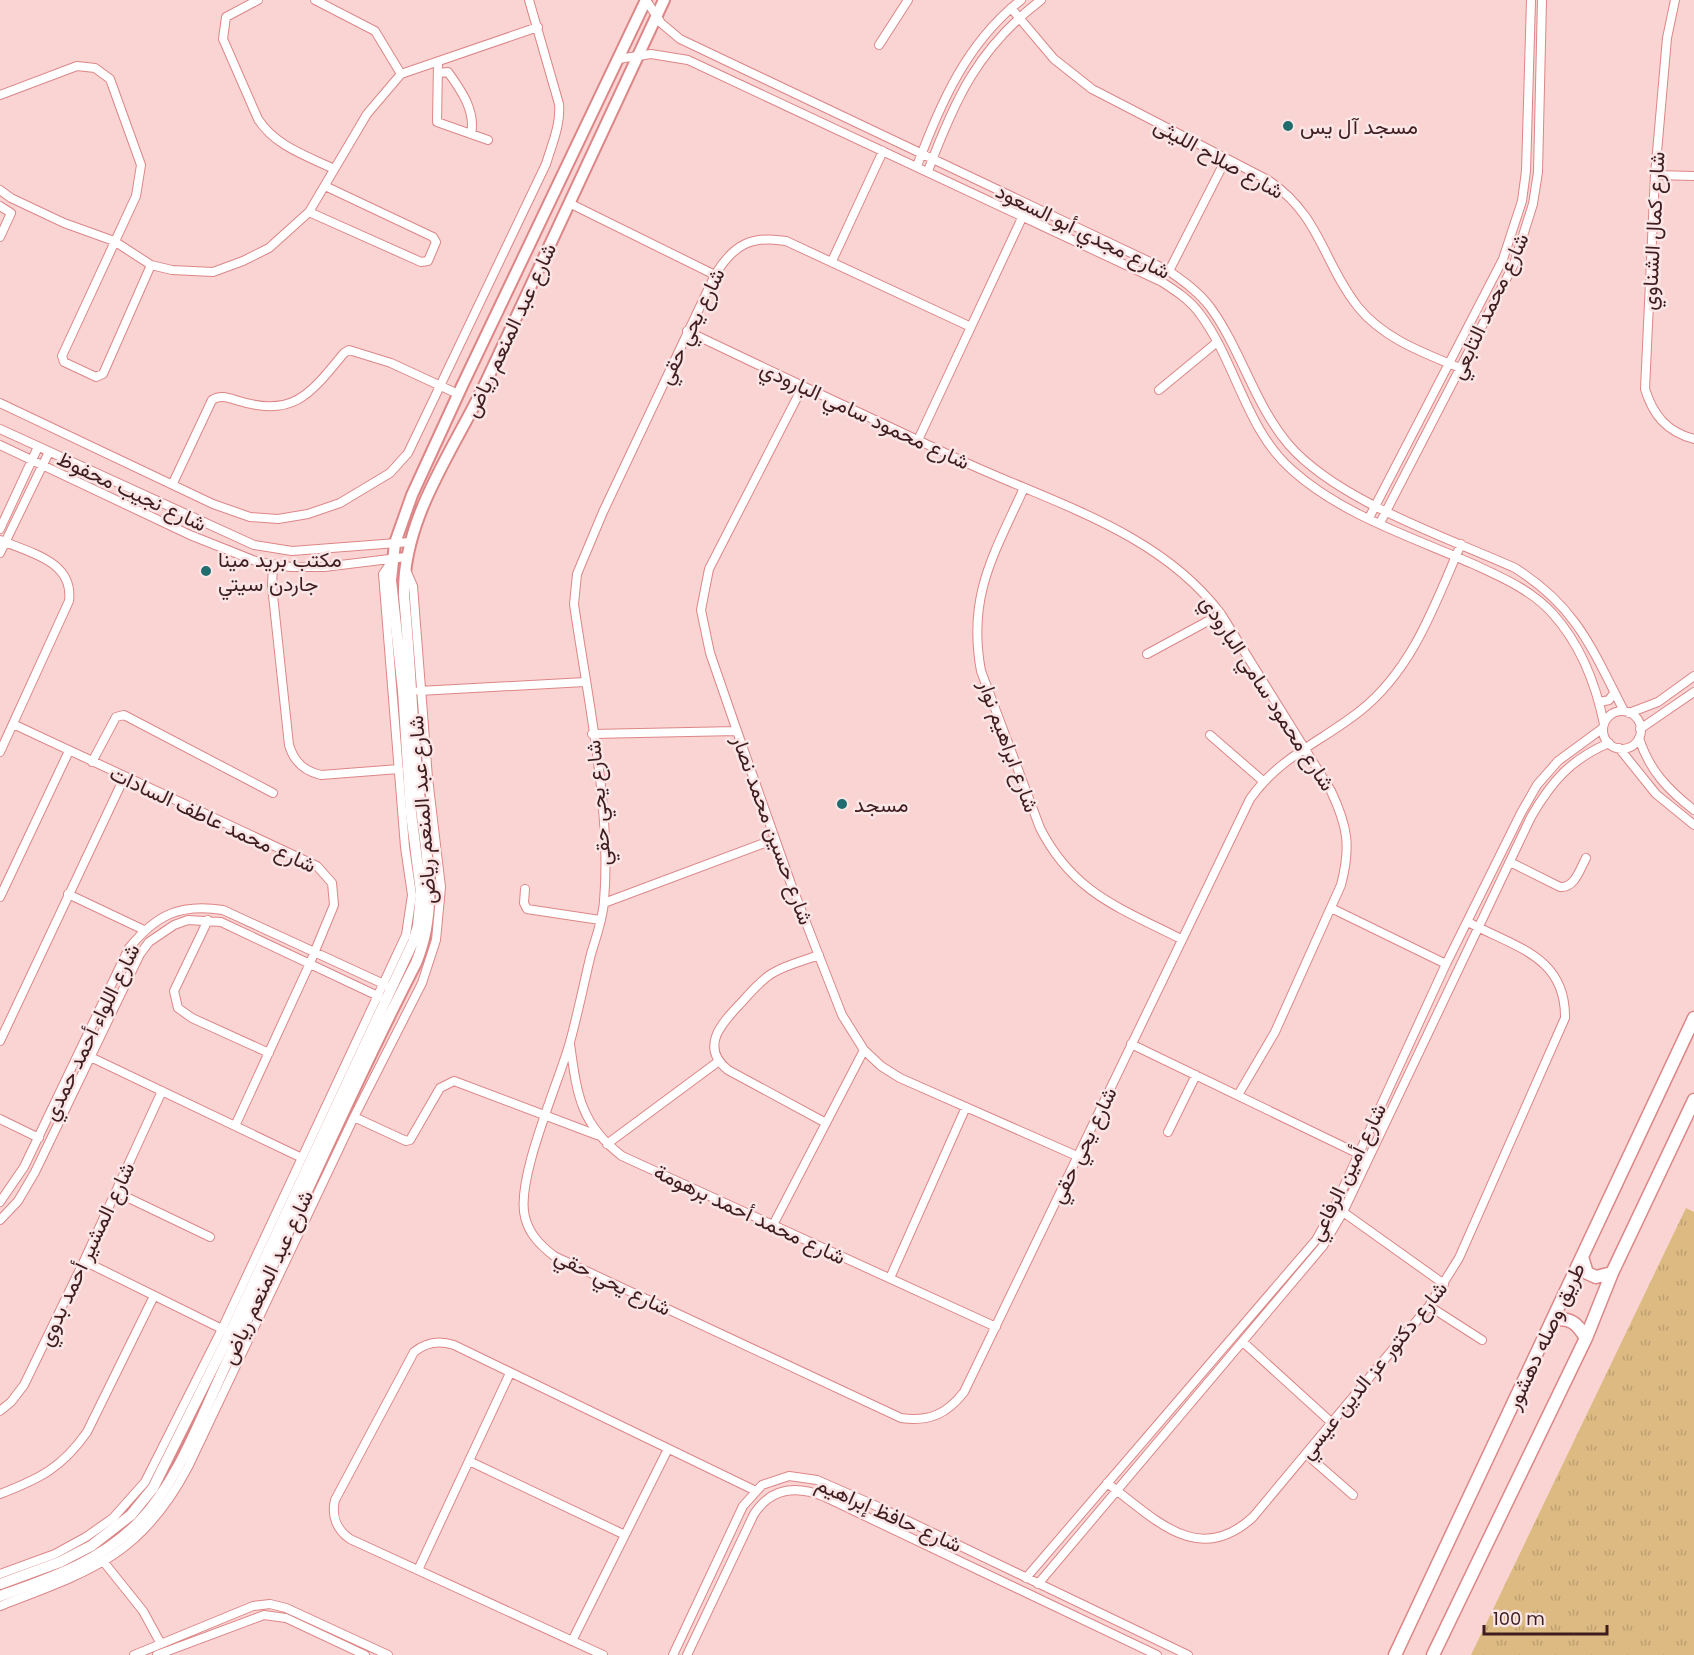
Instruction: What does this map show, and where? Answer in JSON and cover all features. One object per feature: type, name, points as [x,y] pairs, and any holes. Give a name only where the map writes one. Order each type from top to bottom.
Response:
[{"type":"main road","name":"طريق وصله دهشور","points":[[1395,1655],[1694,1018]]},
{"type":"main road","name":"طريق وصله دهشور","points":[[1433,1655],[1586,1338],[1612,1273],[1694,1100]]},
{"type":"main road","points":[[1582,1257],[1587,1273],[1596,1277],[1612,1273]]},
{"type":"main road","points":[[1552,1320],[1564,1318],[1573,1321],[1586,1338]]},
{"type":"street","points":[[258,0],[226,17],[223,33],[223,39],[258,119],[265,129],[281,143],[334,169]]},
{"type":"street","points":[[315,0],[375,31],[401,74]]},
{"type":"street","points":[[0,404],[173,483],[213,504],[263,519],[308,514],[340,503],[399,465],[408,453],[442,386],[546,164],[558,125],[559,104],[529,0]]},
{"type":"street","name":"شارع مجدي أبو السعود","points":[[646,0],[673,35],[1168,271],[1191,286],[1209,306],[1267,414],[1289,444],[1316,471],[1376,506],[1515,568],[1539,583],[1562,604],[1596,654],[1614,693],[1627,712]]},
{"type":"street","name":"شارع عبد المنعم رياض","points":[[3,1596],[101,1559],[151,1508],[183,1465],[235,1336],[413,942],[418,926],[421,892],[411,813],[392,560],[395,543],[412,495],[458,394],[646,0]]},
{"type":"street","name":"شارع عبد المنعم رياض","points":[[392,988],[431,939],[431,893],[418,780],[418,691],[404,596],[410,542],[426,502],[664,0]]},
{"type":"street","points":[[879,45],[908,0]]},
{"type":"street","points":[[917,166],[970,53],[1021,0]]},
{"type":"street","points":[[928,171],[980,59],[1019,17],[1041,0]]},
{"type":"street","name":"شارع محمد التابعي","points":[[1369,518],[1503,259],[1522,201],[1526,171],[1531,0]]},
{"type":"street","name":"شارع محمد التابعي","points":[[1380,523],[1514,264],[1533,204],[1538,172],[1542,0]]},
{"type":"street","name":"شارع كمال الشناوي","points":[[1676,0],[1667,38],[1655,175],[1645,389],[1650,406],[1661,422],[1675,433],[1694,439]]},
{"type":"street","name":"شارع صلاح الليثى","points":[[1011,8],[1054,58],[1092,89],[1268,180],[1295,201],[1316,229],[1347,291],[1371,321],[1402,343],[1460,368]]},
{"type":"street","points":[[0,190],[11,198],[64,223],[114,241],[151,265],[172,270],[213,272],[269,248],[309,212],[368,114],[401,74],[438,64],[538,27]]},
{"type":"street","points":[[700,65],[706,51]]},
{"type":"street","name":"شارع مجدي أبو السعود","points":[[618,59],[663,54],[700,65],[1162,282],[1182,295],[1200,314],[1278,455],[1306,482],[1369,518],[1509,580],[1552,612],[1570,635],[1600,702],[1603,726]]},
{"type":"street","points":[[438,64],[440,73],[436,120],[488,140]]},
{"type":"street","points":[[0,95],[77,66],[95,68],[110,79],[141,165],[135,196],[62,356],[66,363],[96,377],[103,374],[151,265]]},
{"type":"street","points":[[440,73],[448,72],[459,87],[471,115],[471,134]]},
{"type":"street","points":[[832,261],[883,151]]},
{"type":"street","points":[[1168,271],[1226,159]]},
{"type":"street","points":[[1655,175],[1694,176]]},
{"type":"street","points":[[309,212],[421,262],[428,261],[436,242],[433,237],[325,186]]},
{"type":"street","points":[[0,237],[11,214],[3,207],[11,198]]},
{"type":"street","points":[[569,203],[716,275]]},
{"type":"street","points":[[918,440],[1028,204]]},
{"type":"street","points":[[534,237],[541,246],[549,246]]},
{"type":"street","name":"شارع يحي حقي","points":[[971,327],[786,241],[759,239],[735,249],[725,258],[687,331],[577,574],[574,604],[604,835],[604,903],[570,1043],[545,1115],[523,1199],[525,1216],[531,1232],[540,1245],[554,1256],[901,1418],[930,1418],[944,1413],[964,1392],[1250,799],[1263,781],[1283,762],[1360,711],[1395,676],[1421,635],[1461,544]]},
{"type":"street","points":[[518,269],[530,270],[533,280]]},
{"type":"street","name":"شارع محمود سامي البارودي","points":[[687,331],[918,440],[1113,528],[1168,560],[1206,594],[1221,614],[1331,791],[1348,837],[1347,862],[1331,908],[1275,1032],[1238,1095]]},
{"type":"street","points":[[1159,390],[1216,342]]},
{"type":"street","points":[[173,483],[212,400],[216,397],[222,396],[257,407],[283,407],[312,391],[344,353],[353,350],[391,363],[458,394]]},
{"type":"street","name":"شارع حسين محمد نصار","points":[[803,386],[709,569],[703,589],[701,610],[704,633],[736,730],[842,1015],[864,1050],[881,1066],[900,1078],[1077,1156]]},
{"type":"street","name":"شارع نجيب محفوظ","points":[[0,429],[254,546],[302,550],[410,542]]},
{"type":"street","name":"شارع نجيب محفوظ","points":[[0,445],[219,549],[273,565],[324,567],[392,560],[406,562]]},
{"type":"street","points":[[0,529],[38,447]]},
{"type":"street","points":[[0,553],[3,541],[49,452]]},
{"type":"street","name":"شارع ابراهيم نوار","points":[[1024,488],[994,555],[979,596],[976,638],[981,671],[1040,828],[1051,850],[1066,870],[1085,887],[1181,939]]},
{"type":"street","points":[[0,752],[69,601],[70,587],[61,570],[3,541]]},
{"type":"street","points":[[392,560],[383,574],[412,895],[406,935],[392,988]]},
{"type":"street","points":[[273,565],[272,586],[289,745],[297,762],[312,773],[321,775],[399,769]]},
{"type":"street","points":[[1147,654],[1221,614]]},
{"type":"street","points":[[1694,676],[1649,707],[1610,716],[1603,726],[1609,743],[1619,748],[1656,794],[1694,825]]},
{"type":"street","points":[[418,691],[585,682]]},
{"type":"street","points":[[1619,748],[1630,746],[1639,734],[1694,692]]},
{"type":"street","points":[[1600,702],[1609,700],[1614,693]]},
{"type":"street","points":[[1627,712],[1637,719],[1646,758],[1668,789],[1694,810]]},
{"type":"street","points":[[92,762],[116,717],[124,716],[273,793]]},
{"type":"street","name":"شارع محمد عاطف السادات","points":[[13,724],[124,778],[317,866],[326,873],[332,883],[334,905],[315,952],[235,1126]]},
{"type":"street","name":"شارع أمين الرفاعي","points":[[1026,1578],[1316,1240],[1446,964],[1538,785],[1558,761],[1603,726]]},
{"type":"street","points":[[592,734],[736,730]]},
{"type":"street","points":[[1210,735],[1263,781]]},
{"type":"street","name":"شارع أمين الرفاعي","points":[[1038,1584],[1323,1246],[1343,1212],[1531,817],[1555,780],[1576,759],[1609,743]]},
{"type":"street","points":[[0,897],[69,751]]},
{"type":"street","points":[[1634,767],[1638,760],[1646,758]]},
{"type":"street","points":[[0,1041],[124,778]]},
{"type":"street","points":[[604,903],[775,839]]},
{"type":"street","points":[[1510,862],[1560,887],[1566,887],[1572,883],[1586,858]]},
{"type":"street","points":[[525,889],[525,905],[530,910],[600,920]]},
{"type":"street","points":[[68,894],[144,930]]},
{"type":"street","name":"شارع اللواء أحمد حمدي","points":[[0,1203],[24,1167],[39,1138],[129,948],[144,930],[168,914],[184,908],[204,907],[223,910],[413,998]]},
{"type":"street","points":[[1331,908],[1446,964]]},
{"type":"street","name":"شارع اللواء أحمد حمدي","points":[[0,1220],[18,1201],[35,1172],[127,980],[149,942],[174,925],[188,920],[221,922],[407,1009]]},
{"type":"street","points":[[208,920],[174,991],[178,1008],[192,1018],[269,1053]]},
{"type":"street","name":"شارع دكتور عز الدين عيسي","points":[[1107,1483],[1183,1536],[1202,1540],[1221,1538],[1239,1530],[1253,1517],[1332,1423],[1429,1306],[1444,1284],[1459,1258],[1565,1018],[1565,998],[1559,980],[1546,964],[1468,921]]},
{"type":"street","points":[[0,1574],[72,1546],[113,1518],[127,1505],[153,1469],[235,1336],[354,1117],[422,982],[431,939]]},
{"type":"street","points":[[819,955],[773,973],[755,988],[717,1030],[714,1046],[719,1061],[732,1073],[826,1123]]},
{"type":"street","points":[[235,1336],[302,1158],[386,999]]},
{"type":"street","name":"شارع عبد المنعم رياض","points":[[3,1596],[105,1537],[131,1515],[162,1473],[235,1336],[367,1063],[386,999]]},
{"type":"street","name":"شارع محمد أحمد برهومة","points":[[570,1043],[578,1096],[586,1117],[598,1135],[622,1156],[996,1326]]},
{"type":"street","points":[[1131,1044],[1368,1159]]},
{"type":"street","points":[[773,1225],[864,1050]]},
{"type":"street","points":[[80,1052],[302,1158]]},
{"type":"street","points":[[607,1144],[719,1061]]},
{"type":"street","points":[[367,1063],[378,1068]]},
{"type":"street","points":[[1168,1132],[1196,1075]]},
{"type":"street","points":[[354,1117],[406,1141],[410,1140],[440,1088],[454,1081],[598,1135]]},
{"type":"street","name":"شارع المشير أحمد بدوي","points":[[0,1411],[11,1402],[24,1385],[162,1091]]},
{"type":"street","points":[[891,1278],[966,1107]]},
{"type":"street","points":[[0,1119],[39,1138]]},
{"type":"street","points":[[116,1192],[210,1237]]},
{"type":"street","points":[[1343,1212],[1444,1284]]},
{"type":"street","points":[[1316,1240],[1323,1246]]},
{"type":"street","points":[[84,1261],[235,1336]]},
{"type":"street","points":[[0,1494],[38,1479],[52,1470],[77,1446],[87,1432],[154,1296]]},
{"type":"street","points":[[1429,1306],[1482,1340]]},
{"type":"street","points":[[603,1655],[346,1536],[336,1522],[335,1500],[410,1357],[419,1348],[436,1342],[448,1343],[756,1491]]},
{"type":"street","points":[[1244,1342],[1332,1423]]},
{"type":"street","points":[[418,1570],[510,1373]]},
{"type":"street","points":[[1180,1397],[1189,1405]]},
{"type":"street","points":[[572,1641],[668,1449]]},
{"type":"street","points":[[1306,1454],[1353,1496]]},
{"type":"street","points":[[469,1461],[625,1535]]},
{"type":"street","name":"شارع حافظ إبراهيم","points":[[673,1655],[743,1506],[756,1491],[775,1479],[789,1476],[803,1477],[881,1508],[1188,1655]]},
{"type":"street","name":"شارع حافظ إبراهيم","points":[[687,1655],[760,1504],[780,1491],[792,1489],[814,1492],[1157,1655]]},
{"type":"street","points":[[876,1521],[881,1508]]},
{"type":"street","points":[[101,1559],[143,1611],[161,1644]]},
{"type":"street","points":[[706,1585],[717,1591]]},
{"type":"street","points":[[134,1655],[261,1604],[278,1605],[388,1655]]},
{"type":"street","points":[[293,1622],[297,1613]]},
{"type":"street","points":[[156,1655],[254,1617],[275,1616],[365,1655]]},
{"type":"street","points":[[1113,1634],[1119,1623]]},
{"type":"street","points":[[189,1632],[192,1641]]},
{"type":"green space","points":[[1686,1208],[1694,1212],[1694,1655],[1471,1655]]},
{"type":"place","name":"مسجد آل يس","points":[[1288,126]]},
{"type":"place","name":"مكتب بريد مينا جاردن سيتي","points":[[206,571]]},
{"type":"place","name":"مسجد","points":[[842,804]]}]
